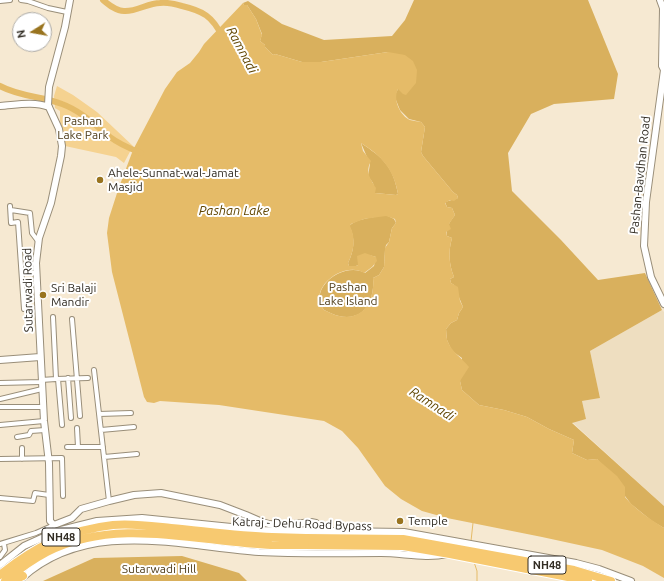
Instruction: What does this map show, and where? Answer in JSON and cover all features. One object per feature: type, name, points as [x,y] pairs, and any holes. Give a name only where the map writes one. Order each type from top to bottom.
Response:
[{"type":"highway","name":"Katraj - Dehu Road Bypass","points":[[0,575],[28,553],[59,538],[80,531],[114,525],[142,522],[272,541]]},
{"type":"highway","name":"Katraj - Dehu Road Bypass","points":[[5,581],[32,560],[62,545],[82,539],[115,536],[154,534],[272,541],[403,539],[436,541],[456,550]]},
{"type":"highway","name":"Katraj - Dehu Road Bypass","points":[[306,541],[403,546],[482,553],[574,570],[611,581]]},
{"type":"highway","name":"Katraj - Dehu Road Bypass","points":[[482,553],[588,581]]},
{"type":"highway","points":[[12,581],[20,579]]},
{"type":"street","points":[[0,1],[10,0]]},
{"type":"street","points":[[21,0],[67,12]]},
{"type":"street","name":"Sutarwadi Road","points":[[54,525],[50,521],[48,458],[41,381],[36,264],[38,241],[43,222],[51,203],[62,156],[59,129],[48,106],[48,96],[70,0]]},
{"type":"street","name":"Pashan-Bavdhan Road","points":[[660,0],[663,10],[662,66],[664,69],[646,202],[644,246],[651,277],[664,304]]},
{"type":"street","points":[[0,106],[31,103],[48,106]]},
{"type":"street","points":[[24,309],[23,273],[18,222],[11,222],[11,208],[30,213],[32,233],[38,241]]},
{"type":"street","points":[[23,273],[36,273]]},
{"type":"street","points":[[53,317],[62,426]]},
{"type":"street","points":[[72,319],[80,416]]},
{"type":"street","points":[[0,356],[40,355]]},
{"type":"street","points":[[0,360],[40,355]]},
{"type":"street","points":[[94,370],[108,501]]},
{"type":"street","points":[[68,378],[71,418]]},
{"type":"street","points":[[0,383],[88,378]]},
{"type":"street","points":[[0,399],[42,389]]},
{"type":"street","points":[[0,407],[43,407]]},
{"type":"street","points":[[99,414],[131,413]]},
{"type":"street","points":[[0,425],[44,421]]},
{"type":"street","points":[[101,430],[134,427]]},
{"type":"street","points":[[77,428],[78,447]]},
{"type":"street","points":[[17,437],[29,435],[30,431],[45,430]]},
{"type":"street","points":[[67,447],[103,447]]},
{"type":"street","points":[[22,448],[22,459]]},
{"type":"street","points":[[104,457],[137,454]]},
{"type":"street","points":[[0,459],[62,458],[63,496]]},
{"type":"street","points":[[0,498],[33,501],[35,493],[49,495]]},
{"type":"street","points":[[0,557],[5,550],[2,544],[36,533],[72,518],[81,509],[134,495],[161,493],[220,506],[262,522],[275,525],[311,522],[316,523],[322,530]]},
{"type":"street","points":[[253,518],[256,525],[255,529]]},
{"type":"street","points":[[0,565],[24,546],[57,531],[97,521],[142,522],[255,529],[404,532],[436,541]]},
{"type":"street","points":[[284,552],[285,530]]},
{"type":"street","points":[[20,579],[36,566],[65,552],[115,536],[260,552],[381,553],[437,557],[456,550],[589,566],[631,581]]},
{"type":"shaded area","points":[[662,310],[664,312],[664,506],[572,422],[586,419],[582,401],[600,398],[590,351]]},
{"type":"green space","points":[[414,0],[588,0],[618,74],[614,99],[554,104],[531,114],[508,153],[512,191],[598,280],[645,273],[662,310],[590,351],[600,398],[582,401],[586,419],[572,423],[664,506],[664,528],[652,521],[631,504],[597,459],[587,460],[572,453],[574,440],[527,417],[504,410],[479,405],[462,390],[460,381],[462,358],[452,351],[447,340],[446,329],[451,323],[457,320],[463,307],[450,279],[454,277],[450,258],[452,238],[447,236],[447,230],[448,225],[455,215],[452,208],[447,207],[445,202],[458,198],[421,152],[425,127],[421,122],[409,119],[400,110],[395,95],[398,89],[388,52],[321,62],[302,62],[275,54],[273,55],[260,41],[262,34],[256,19],[247,5],[244,5],[243,3],[248,1],[282,24],[324,40],[392,36],[405,20]]},
{"type":"green space","name":"Pashan Lake Park","points":[[57,86],[97,112],[133,146],[124,163],[116,157],[65,146],[60,124],[60,111],[55,108],[54,96]]},
{"type":"green space","points":[[361,143],[381,158],[386,164],[393,176],[398,194],[375,193],[373,183],[368,176],[370,164]]},
{"type":"green space","name":"Pashan Lake Island","points":[[379,216],[388,216],[394,219],[396,223],[392,228],[389,242],[386,245],[384,267],[379,275],[373,278],[372,294],[366,308],[355,316],[348,317],[337,316],[324,310],[320,302],[320,294],[330,279],[347,271],[356,270],[365,273],[374,266],[376,257],[369,255],[358,260],[358,265],[349,266],[348,263],[352,254],[353,235],[349,226],[359,220]]},
{"type":"green space","name":"Sutarwadi Hill","points":[[182,556],[239,573],[247,581],[43,581],[94,558]]},
{"type":"water","name":"Pashan Lake","points":[[243,3],[244,5],[247,5],[256,19],[262,35],[260,41],[273,55],[275,54],[302,62],[321,62],[388,52],[405,55],[413,61],[417,70],[416,83],[406,95],[398,89],[396,97],[398,106],[408,119],[421,122],[425,127],[421,152],[458,198],[454,201],[450,200],[445,203],[447,207],[452,208],[455,215],[449,224],[451,229],[446,232],[447,236],[452,238],[450,258],[454,277],[450,279],[451,283],[458,287],[460,301],[463,307],[457,320],[451,323],[446,329],[447,339],[450,346],[469,367],[460,381],[462,390],[479,405],[504,410],[527,417],[574,440],[572,453],[587,460],[597,459],[617,476],[625,487],[625,497],[633,506],[664,528],[664,578],[643,566],[602,550],[447,518],[422,511],[401,499],[385,486],[358,448],[342,431],[324,421],[219,405],[160,401],[154,403],[147,402],[144,397],[112,272],[107,233],[109,218],[133,150],[165,89],[177,72],[190,63],[204,44]],"holes":[[[361,143],[375,153],[386,164],[396,185],[398,194],[375,193],[376,188],[368,172],[371,161],[363,151]],[[386,216],[395,219],[396,223],[392,228],[389,242],[385,248],[384,267],[379,275],[373,278],[370,301],[361,312],[348,317],[337,316],[324,310],[320,302],[320,294],[323,286],[330,279],[338,273],[347,270],[356,270],[364,273],[377,261],[376,257],[365,253],[357,256],[358,265],[349,266],[348,263],[354,244],[350,226],[351,224],[364,219]]]},
{"type":"waterway","name":"Ramnadi","points":[[103,0],[121,11],[133,10],[156,3],[174,4],[196,10],[206,15],[222,36]]},
{"type":"waterway","name":"Ramnadi","points":[[0,86],[8,90],[54,101],[69,107],[88,119],[114,140],[141,153]]},
{"type":"waterway","points":[[471,541],[473,523]]},
{"type":"waterway","points":[[474,562],[477,571],[477,581]]},
{"type":"place","name":"Ahele-Sunnat-wal-Jamat Masjid","points":[[100,180]]},
{"type":"place","name":"Sri Balaji Mandir","points":[[43,295]]},
{"type":"place","name":"Temple","points":[[400,521]]}]
